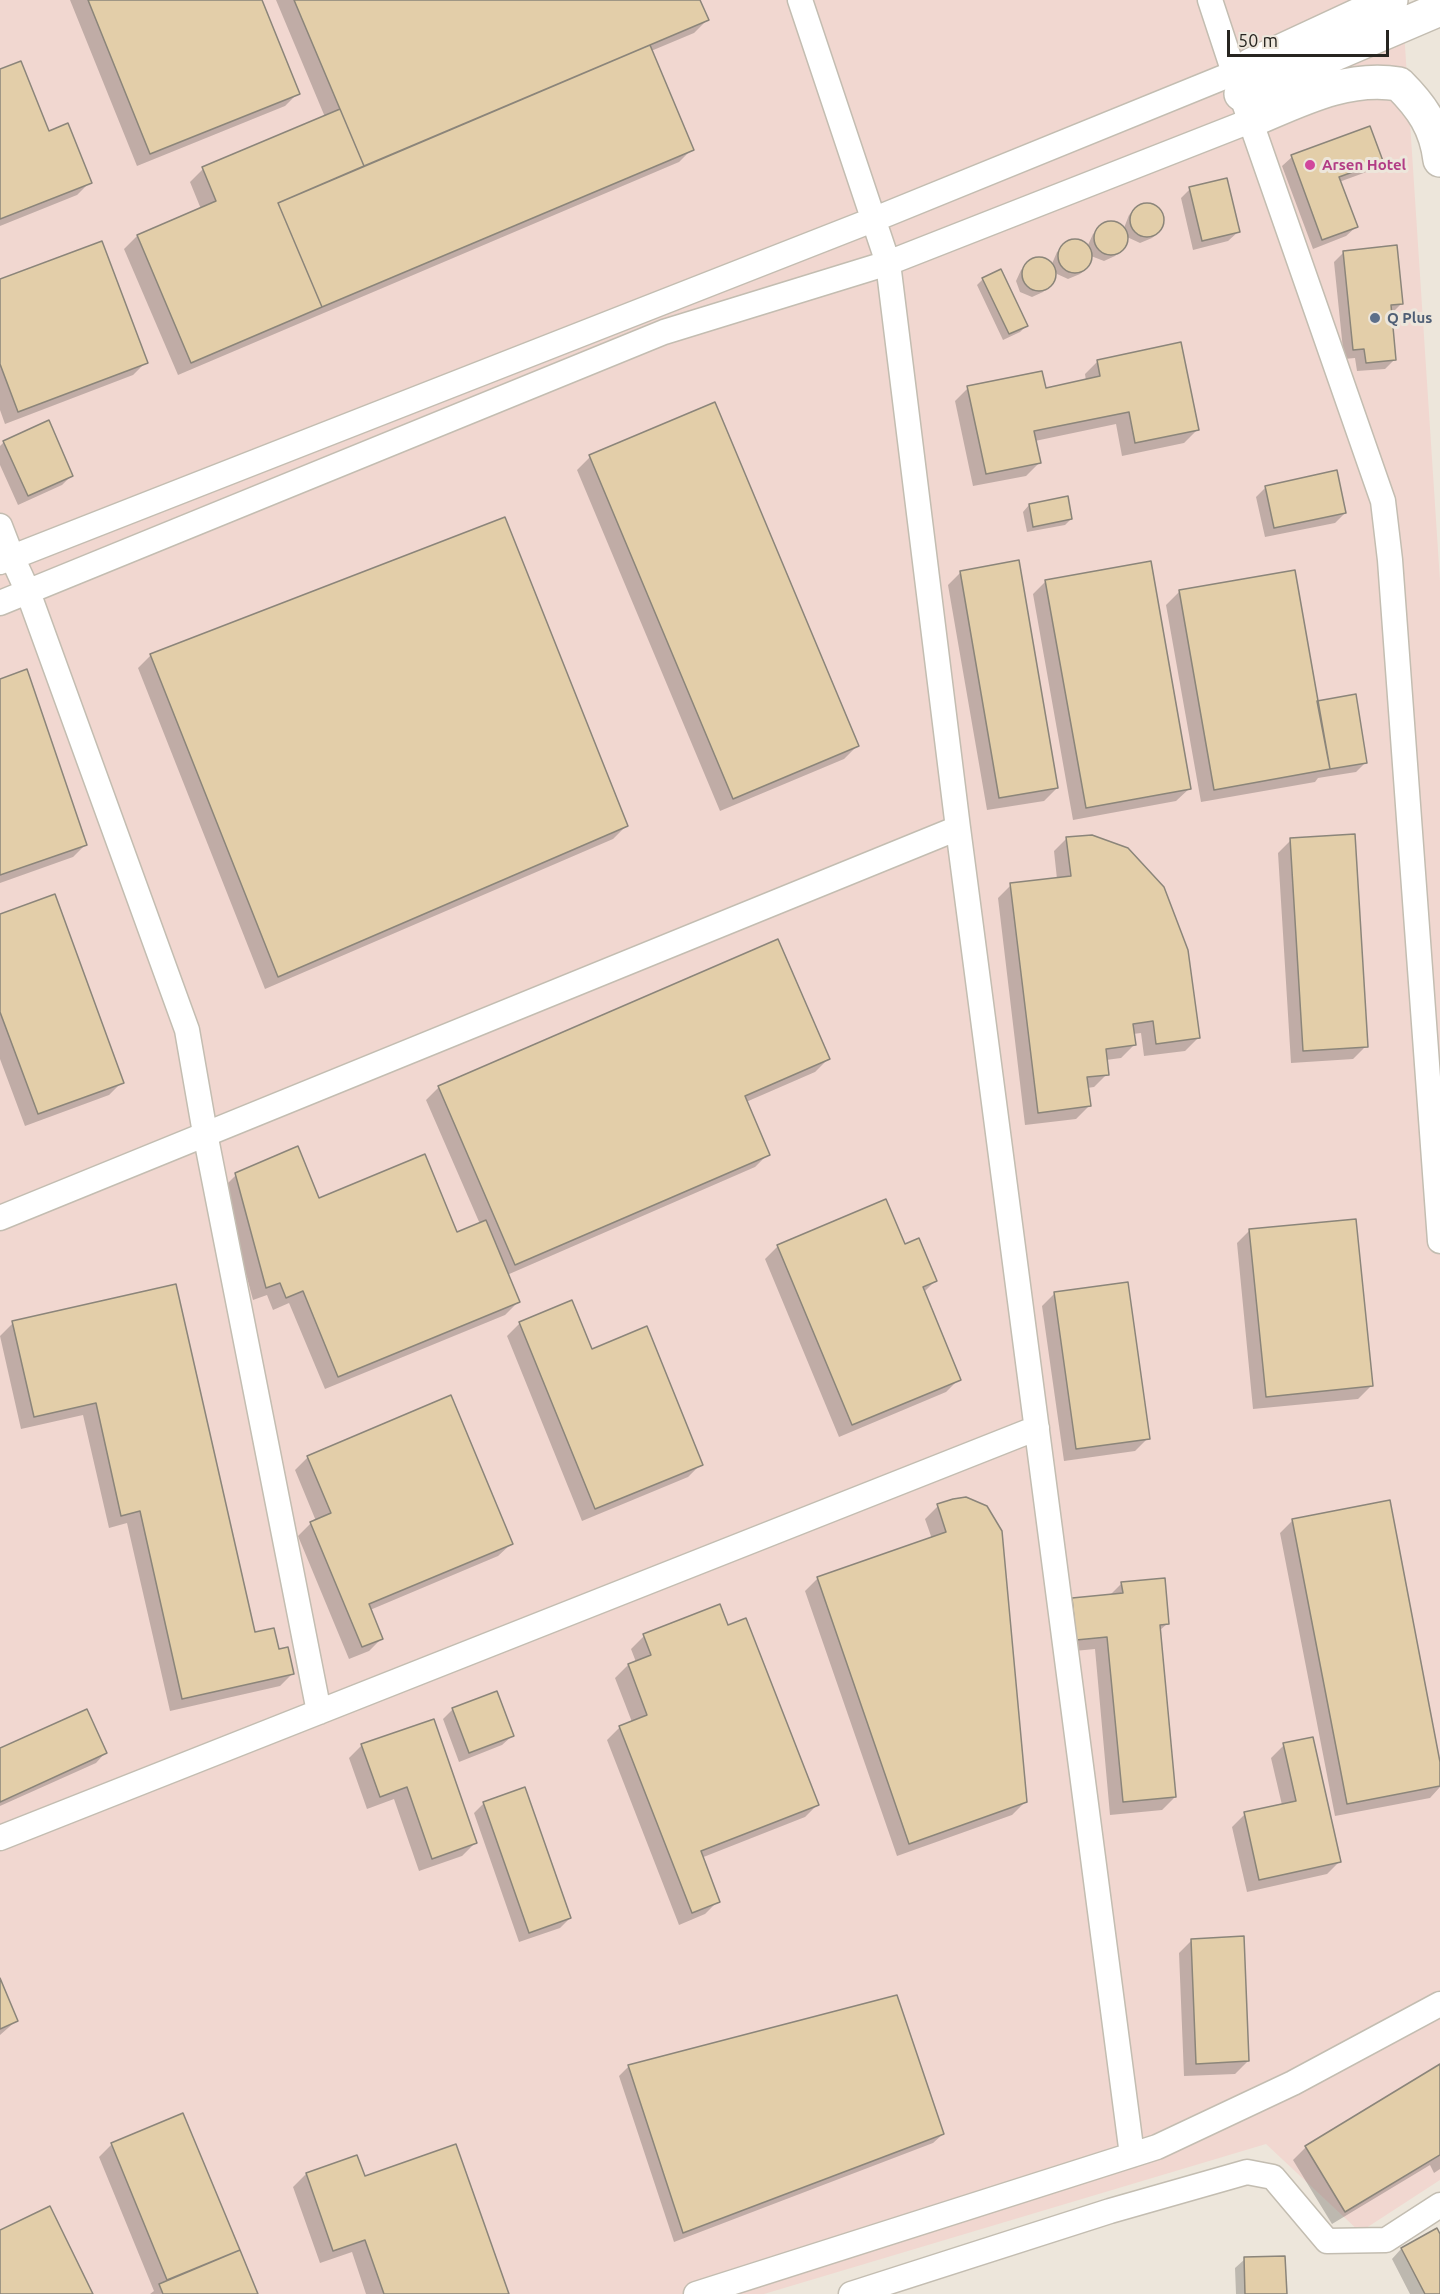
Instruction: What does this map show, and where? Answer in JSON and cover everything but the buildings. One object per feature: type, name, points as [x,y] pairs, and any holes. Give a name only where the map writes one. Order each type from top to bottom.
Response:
[{"type":"highway","points":[[1242,98],[1400,20],[1440,9]]},
{"type":"highway","points":[[1400,20],[1440,22]]},
{"type":"highway","points":[[1242,98],[1326,90],[1363,82],[1399,84],[1421,107],[1438,145],[1440,160]]},
{"type":"street","points":[[800,0],[888,263],[958,828],[1132,2155]]},
{"type":"street","points":[[1210,0],[1383,501],[1390,560],[1440,1241]]},
{"type":"street","points":[[6,560],[875,219],[1242,98]]},
{"type":"street","points":[[0,603],[664,332],[888,263],[1242,98]]},
{"type":"street","points":[[0,526],[6,560],[28,592],[187,1030],[319,1712]]},
{"type":"street","points":[[0,1218],[205,1132],[958,828]]},
{"type":"street","points":[[0,1838],[1037,1428]]},
{"type":"street","points":[[696,2294],[1157,2147],[1293,2083],[1440,2004]]},
{"type":"street","points":[[852,2294],[1110,2211],[1247,2172],[1273,2177],[1327,2241],[1386,2240],[1440,2205]]},
{"type":"shaded area","points":[[0,0],[1402,0],[1440,581],[1440,2180],[1360,2232],[1266,2144],[764,2294],[0,2294]]},
{"type":"place","name":"Arsen Hotel","points":[[1310,165]]},
{"type":"place","name":"Q Plus","points":[[1375,318]]}]
